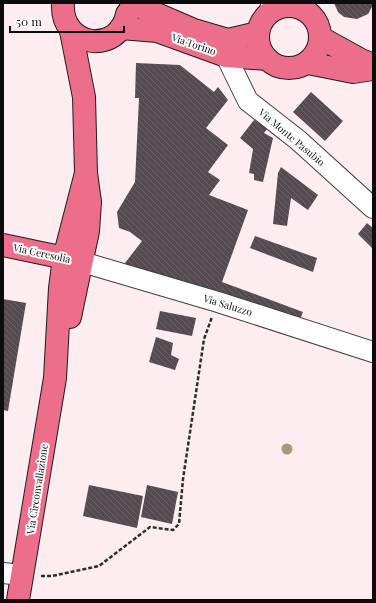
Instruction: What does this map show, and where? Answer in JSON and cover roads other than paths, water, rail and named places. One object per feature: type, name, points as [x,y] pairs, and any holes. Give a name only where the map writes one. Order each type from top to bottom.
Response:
[{"type":"main road","name":"Via Circonvallazione","points":[[18,600],[13,574],[55,378],[65,344],[73,260],[88,231],[90,202],[86,173],[84,97],[71,31],[65,22],[63,12],[64,3]]},
{"type":"main road","points":[[71,31],[79,37],[90,41],[100,41],[116,34],[126,20],[126,3]]},
{"type":"main road","name":"Via Torino","points":[[131,3],[194,30],[228,40],[258,33]]},
{"type":"main road","points":[[267,59],[261,52],[258,43],[258,33],[270,8],[300,6],[310,13],[316,20],[321,38],[317,51],[308,62],[353,72],[373,70]]},
{"type":"main road","name":"Via Torino","points":[[121,28],[157,31],[226,56],[267,59],[282,68],[291,69],[300,67],[308,62]]},
{"type":"main road","points":[[321,38],[373,65]]},
{"type":"main road","name":"Via Circonvallazione","points":[[84,97],[91,68],[100,41]]},
{"type":"main road","name":"Via Ceresolia","points":[[3,245],[73,260]]},
{"type":"street","name":"Via Monte Pasubio","points":[[226,56],[248,101],[298,140],[373,208]]},
{"type":"street","name":"Via Saluzzo","points":[[73,260],[218,302],[373,352]]}]
